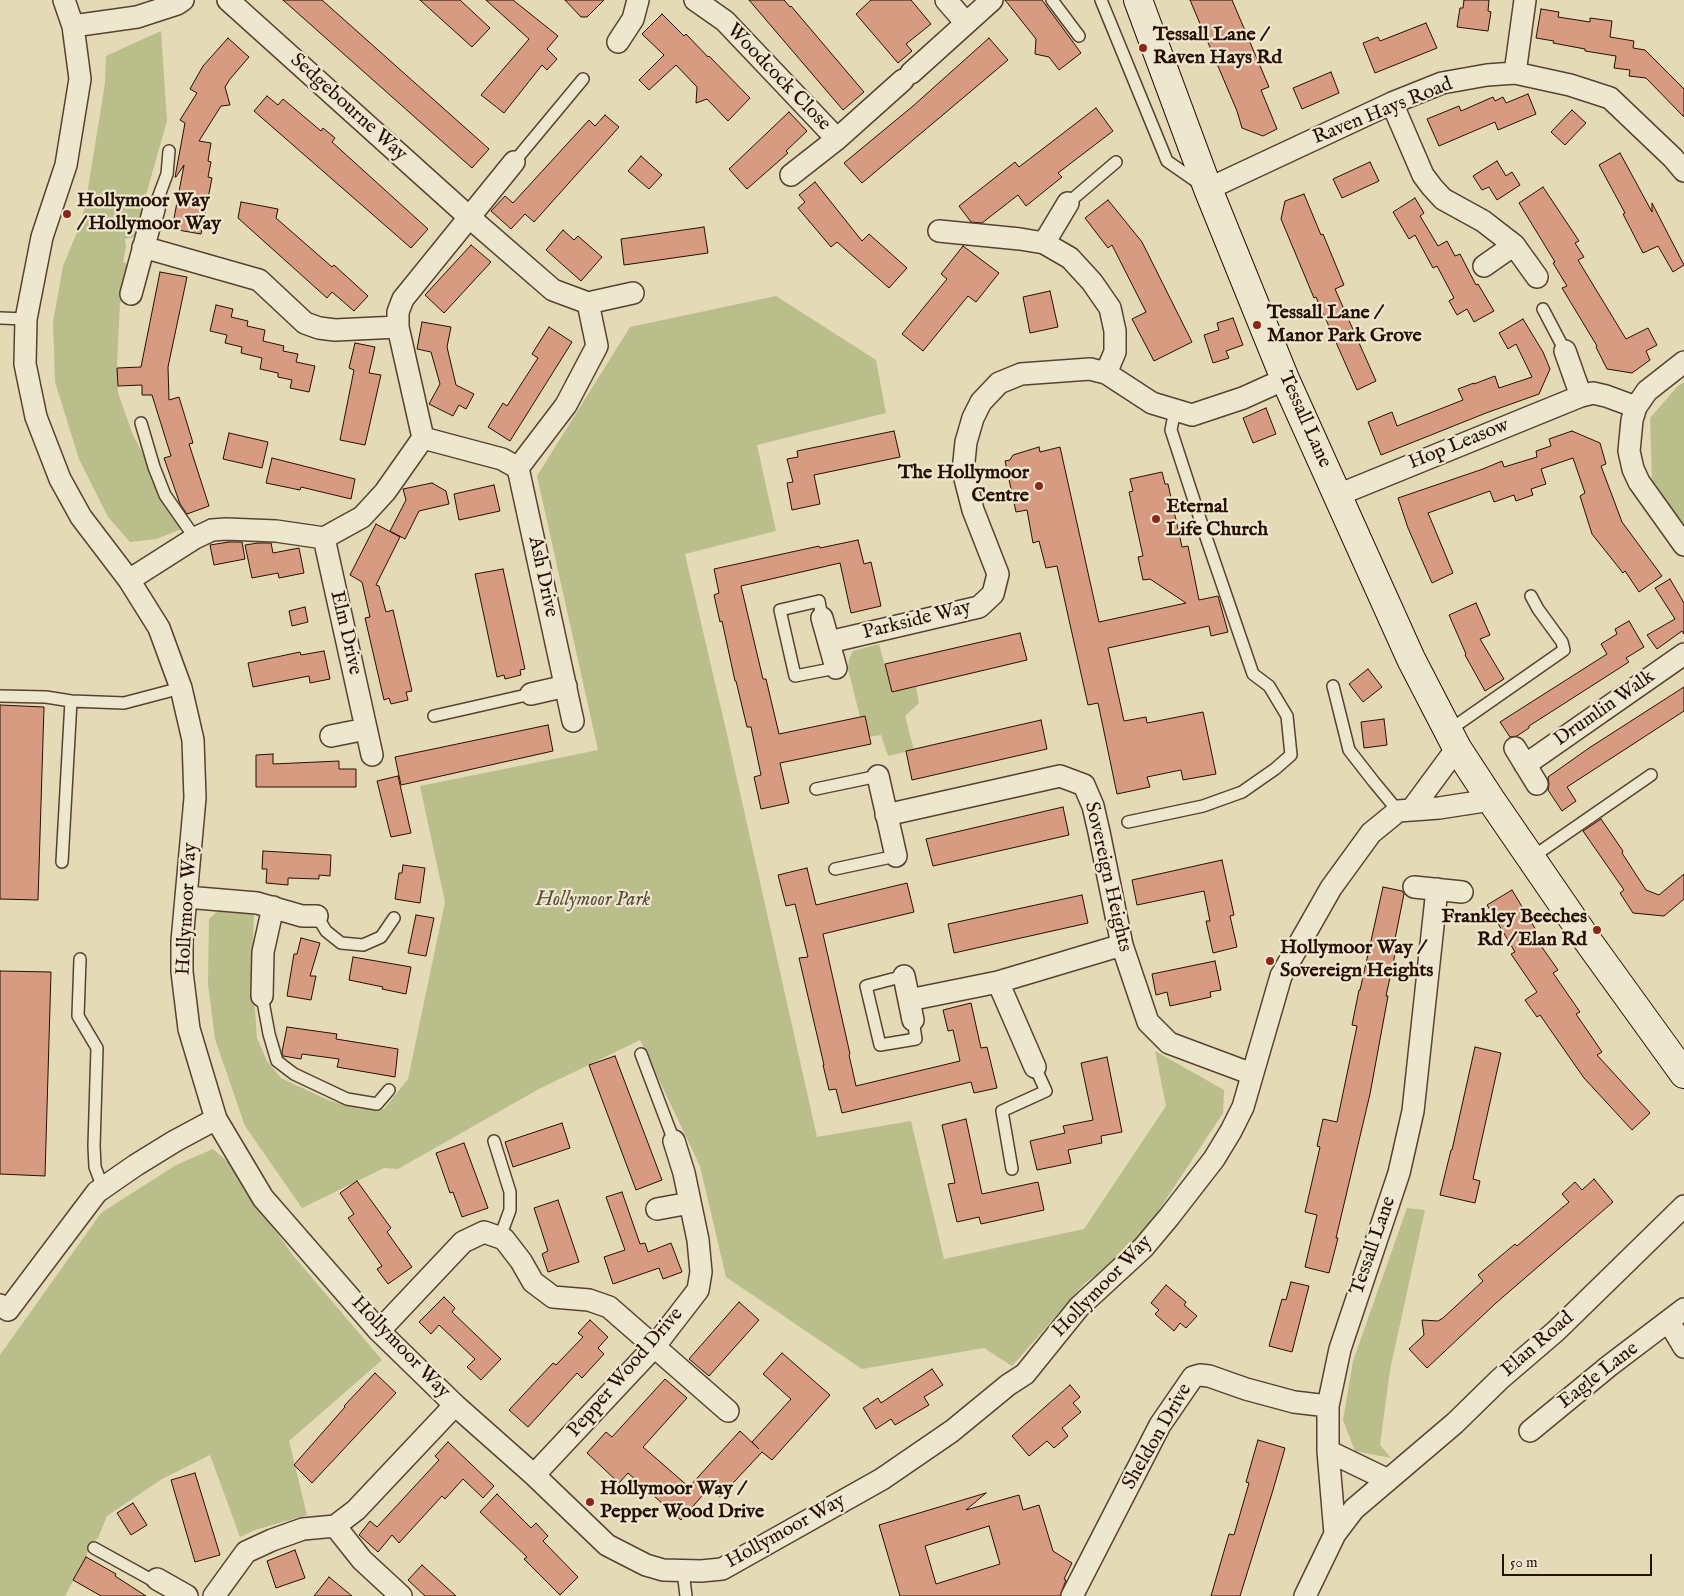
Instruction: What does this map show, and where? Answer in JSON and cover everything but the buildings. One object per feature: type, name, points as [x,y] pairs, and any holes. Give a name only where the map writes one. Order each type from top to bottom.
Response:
[{"type":"street","name":"Hollymoor Way","points":[[64,0],[73,26],[80,79],[66,165],[42,237],[26,319],[25,364],[34,408],[60,479],[81,517],[130,580],[159,628],[181,688],[193,740],[195,798],[182,948],[185,1003],[189,1029],[216,1119],[263,1198],[379,1331],[455,1405],[534,1475],[607,1545],[646,1565],[663,1570],[722,1569],[882,1479],[952,1431],[1008,1385],[1026,1374],[1079,1307],[1143,1248],[1197,1182],[1231,1131],[1243,1107],[1281,976],[1331,888],[1371,833],[1405,810],[1452,739]]},
{"type":"street","points":[[73,26],[137,17],[177,4],[183,0]]},
{"type":"street","name":"Sedgebourne Way","points":[[228,0],[468,217],[553,290],[588,302],[633,294]]},
{"type":"street","points":[[618,42],[633,19],[638,0]]},
{"type":"street","name":"Woodcock Close","points":[[695,0],[725,21],[837,138]]},
{"type":"street","points":[[946,0],[966,23]]},
{"type":"street","name":"Woodcock Close","points":[[791,175],[837,138],[992,0]]},
{"type":"street","name":"Tessall Lane","points":[[1138,0],[1208,190],[1285,379],[1411,660],[1452,739],[1491,800],[1684,1074]]},
{"type":"street","points":[[1515,73],[1525,0]]},
{"type":"street","name":"Raven Hays Road","points":[[1208,190],[1392,103],[1442,83],[1487,75],[1515,73],[1570,85],[1610,98],[1673,158],[1684,171]]},
{"type":"street","points":[[1392,103],[1423,175],[1432,187],[1443,199],[1483,221],[1514,245],[1537,277]]},
{"type":"street","points":[[130,580],[195,538],[212,530],[276,531],[324,538],[362,517],[385,492],[423,438],[398,328],[398,312],[403,299],[514,162]]},
{"type":"street","points":[[1044,243],[1068,203]]},
{"type":"street","points":[[131,294],[142,247],[154,209]]},
{"type":"street","points":[[939,231],[1044,243],[1070,258],[1092,282],[1110,308],[1115,331],[1114,352],[1106,374],[1152,404],[1192,415],[1243,398],[1285,379]]},
{"type":"street","points":[[1484,266],[1514,245]]},
{"type":"street","points":[[142,247],[259,280],[305,323],[319,328],[335,330],[398,328]]},
{"type":"street","points":[[423,438],[502,459],[518,468],[566,405],[597,346],[588,302]]},
{"type":"street","points":[[1565,351],[1581,396]]},
{"type":"street","points":[[1684,362],[1647,391],[1636,408],[1632,420],[1628,450],[1633,469],[1648,497],[1684,545]]},
{"type":"street","name":"Parkside Way","points":[[830,642],[978,607],[993,594],[998,574],[973,510],[962,471],[972,418],[981,402],[1000,383],[1021,374],[1090,369],[1106,374]]},
{"type":"street","name":"Hop Leasow","points":[[1338,495],[1581,396],[1593,393],[1636,408]]},
{"type":"street","name":"Ash Drive","points":[[518,468],[573,721]]},
{"type":"street","name":"Elm Drive","points":[[324,538],[372,755]]},
{"type":"street","points":[[822,618],[836,668]]},
{"type":"street","name":"Drumlin Walk","points":[[1537,784],[1520,756],[1684,654]]},
{"type":"street","points":[[532,694],[566,686]]},
{"type":"street","points":[[330,736],[366,728]]},
{"type":"street","points":[[878,776],[896,856]]},
{"type":"street","name":"Sovereign Heights","points":[[886,815],[1060,776],[1084,785],[1093,806],[1122,945],[1148,1022],[1169,1043],[1252,1074]]},
{"type":"street","points":[[1405,810],[1439,808],[1491,800]]},
{"type":"street","points":[[1414,887],[1462,892]]},
{"type":"street","name":"Tessall Lane","points":[[1335,1534],[1328,1450],[1328,1406],[1340,1349],[1399,1173],[1414,1111],[1437,890]]},
{"type":"street","points":[[186,897],[230,900],[273,907],[302,916],[317,916]]},
{"type":"street","points":[[262,996],[263,952],[273,907]]},
{"type":"street","points":[[904,976],[911,1010],[1122,945]]},
{"type":"street","points":[[998,982],[1035,1068]]},
{"type":"street","points":[[3,1312],[97,1192],[168,1146],[216,1119]]},
{"type":"street","name":"Pepper Wood Drive","points":[[534,1475],[654,1347],[698,1290],[701,1272],[698,1240],[684,1173],[674,1140]]},
{"type":"street","points":[[657,1209],[690,1203]]},
{"type":"street","name":"Elan Road","points":[[1335,1534],[1354,1509],[1455,1423],[1500,1379],[1556,1331],[1684,1206]]},
{"type":"street","points":[[379,1331],[463,1242],[484,1232],[504,1239],[521,1261],[533,1282],[553,1297],[590,1300],[609,1307],[728,1411]]},
{"type":"street","points":[[1676,1315],[1684,1347]]},
{"type":"street","name":"Eagle Lane","points":[[1530,1431],[1609,1366],[1676,1315]]},
{"type":"street","name":"Sheldon Drive","points":[[1072,1596],[1160,1425],[1193,1377],[1200,1374],[1210,1376],[1246,1389],[1294,1402],[1328,1406]]},
{"type":"street","points":[[214,1596],[246,1552],[303,1529],[334,1526],[356,1510],[455,1405]]},
{"type":"street","points":[[1328,1450],[1388,1480]]},
{"type":"street","points":[[334,1526],[362,1560],[401,1596]]},
{"type":"street","points":[[1305,1596],[1335,1534]]},
{"type":"street","points":[[157,1579],[187,1596]]},
{"type":"lane","points":[[1052,0],[1079,36]]},
{"type":"lane","points":[[1101,0],[1167,161],[1208,190]]},
{"type":"lane","points":[[514,162],[582,79]]},
{"type":"lane","points":[[154,209],[167,174],[169,151]]},
{"type":"lane","points":[[1068,203],[1116,162]]},
{"type":"lane","points":[[1543,309],[1565,351]]},
{"type":"lane","points":[[0,318],[26,319]]},
{"type":"lane","points":[[1128,822],[1203,806],[1242,792],[1275,769],[1291,755],[1287,716],[1269,686],[1253,674],[1207,540],[1171,430],[1175,410]]},
{"type":"lane","points":[[141,423],[154,468],[165,495],[195,538]]},
{"type":"lane","points":[[1452,739],[1564,650],[1562,642],[1531,596]]},
{"type":"lane","points":[[822,618],[819,601],[780,610],[795,676],[836,668]]},
{"type":"lane","points":[[1332,686],[1349,750],[1374,782],[1405,810]]},
{"type":"lane","points":[[0,696],[46,697],[71,701],[124,703],[181,688]]},
{"type":"lane","points":[[434,716],[532,694]]},
{"type":"lane","points":[[62,862],[71,701]]},
{"type":"lane","points":[[1531,858],[1651,775]]},
{"type":"lane","points":[[816,789],[878,776]]},
{"type":"lane","points":[[835,869],[896,856]]},
{"type":"lane","points":[[317,916],[326,931],[341,942],[363,945],[381,937],[394,918]]},
{"type":"lane","points":[[80,959],[78,1016],[97,1048],[95,1167],[103,1188]]},
{"type":"lane","points":[[904,976],[866,986],[880,1045],[916,1039],[911,1010]]},
{"type":"lane","points":[[262,996],[269,1034],[277,1061],[294,1074],[347,1099],[376,1104],[389,1090]]},
{"type":"lane","points":[[640,1054],[674,1140]]},
{"type":"lane","points":[[1012,1169],[1002,1110],[1046,1091],[1035,1068]]},
{"type":"lane","points":[[494,1142],[510,1192],[510,1210],[500,1237]]},
{"type":"lane","points":[[94,1548],[150,1579],[157,1579]]},
{"type":"lane","points":[[683,1571],[686,1596]]},
{"type":"green space","points":[[161,31],[167,121],[134,237],[125,239],[126,246],[123,262],[130,265],[120,304],[117,363],[118,393],[133,435],[182,529],[156,539],[130,542],[108,517],[79,459],[55,382],[53,322],[63,266],[80,225],[86,201],[105,83],[106,56]]},
{"type":"green space","name":"Hollymoor Park","points":[[776,296],[876,360],[886,413],[757,445],[776,531],[685,554],[817,1137],[911,1121],[944,1259],[1084,1229],[1166,1106],[1155,1051],[1224,1090],[1223,1113],[1149,1225],[1127,1250],[1085,1283],[1012,1366],[984,1348],[862,1369],[726,1277],[700,1166],[640,1040],[537,1090],[398,1169],[384,1168],[302,1208],[245,1126],[215,1039],[208,984],[209,919],[218,911],[254,913],[252,968],[257,1038],[267,1061],[281,1078],[330,1101],[361,1109],[384,1109],[408,1079],[445,902],[420,786],[598,750],[537,476],[630,327]]},
{"type":"green space","points":[[1684,382],[1684,524],[1652,481],[1650,418],[1677,387]]},
{"type":"green space","points":[[879,644],[892,692],[916,687],[919,703],[905,716],[914,750],[888,756],[881,735],[869,737],[865,716],[860,717],[848,669],[849,659],[853,651]]},
{"type":"green space","points":[[213,1149],[228,1162],[291,1253],[382,1360],[289,1441],[307,1515],[255,1530],[240,1537],[210,1455],[162,1479],[107,1516],[98,1538],[90,1544],[86,1557],[65,1596],[0,1596],[0,1355],[101,1213],[176,1165]]},
{"type":"green space","points":[[1407,1208],[1425,1210],[1390,1370],[1380,1445],[1391,1458],[1355,1451],[1343,1420],[1353,1361]]},
{"type":"place","name":"Tessall Lane / Raven Hays Rd","points":[[1143,48]]},
{"type":"place","name":"Hollymoor Way / Hollymoor Way","points":[[67,214]]},
{"type":"place","name":"Tessall Lane / Manor Park Grove","points":[[1257,325]]},
{"type":"place","name":"The Hollymoor Centre","points":[[1039,486]]},
{"type":"place","name":"Eternal Life Church","points":[[1156,519]]},
{"type":"place","name":"Frankley Beeches Rd / Elan Rd","points":[[1597,930]]},
{"type":"place","name":"Hollymoor Way / Sovereign Heights","points":[[1270,961]]},
{"type":"place","name":"Hollymoor Way / Pepper Wood Drive","points":[[590,1502]]}]
